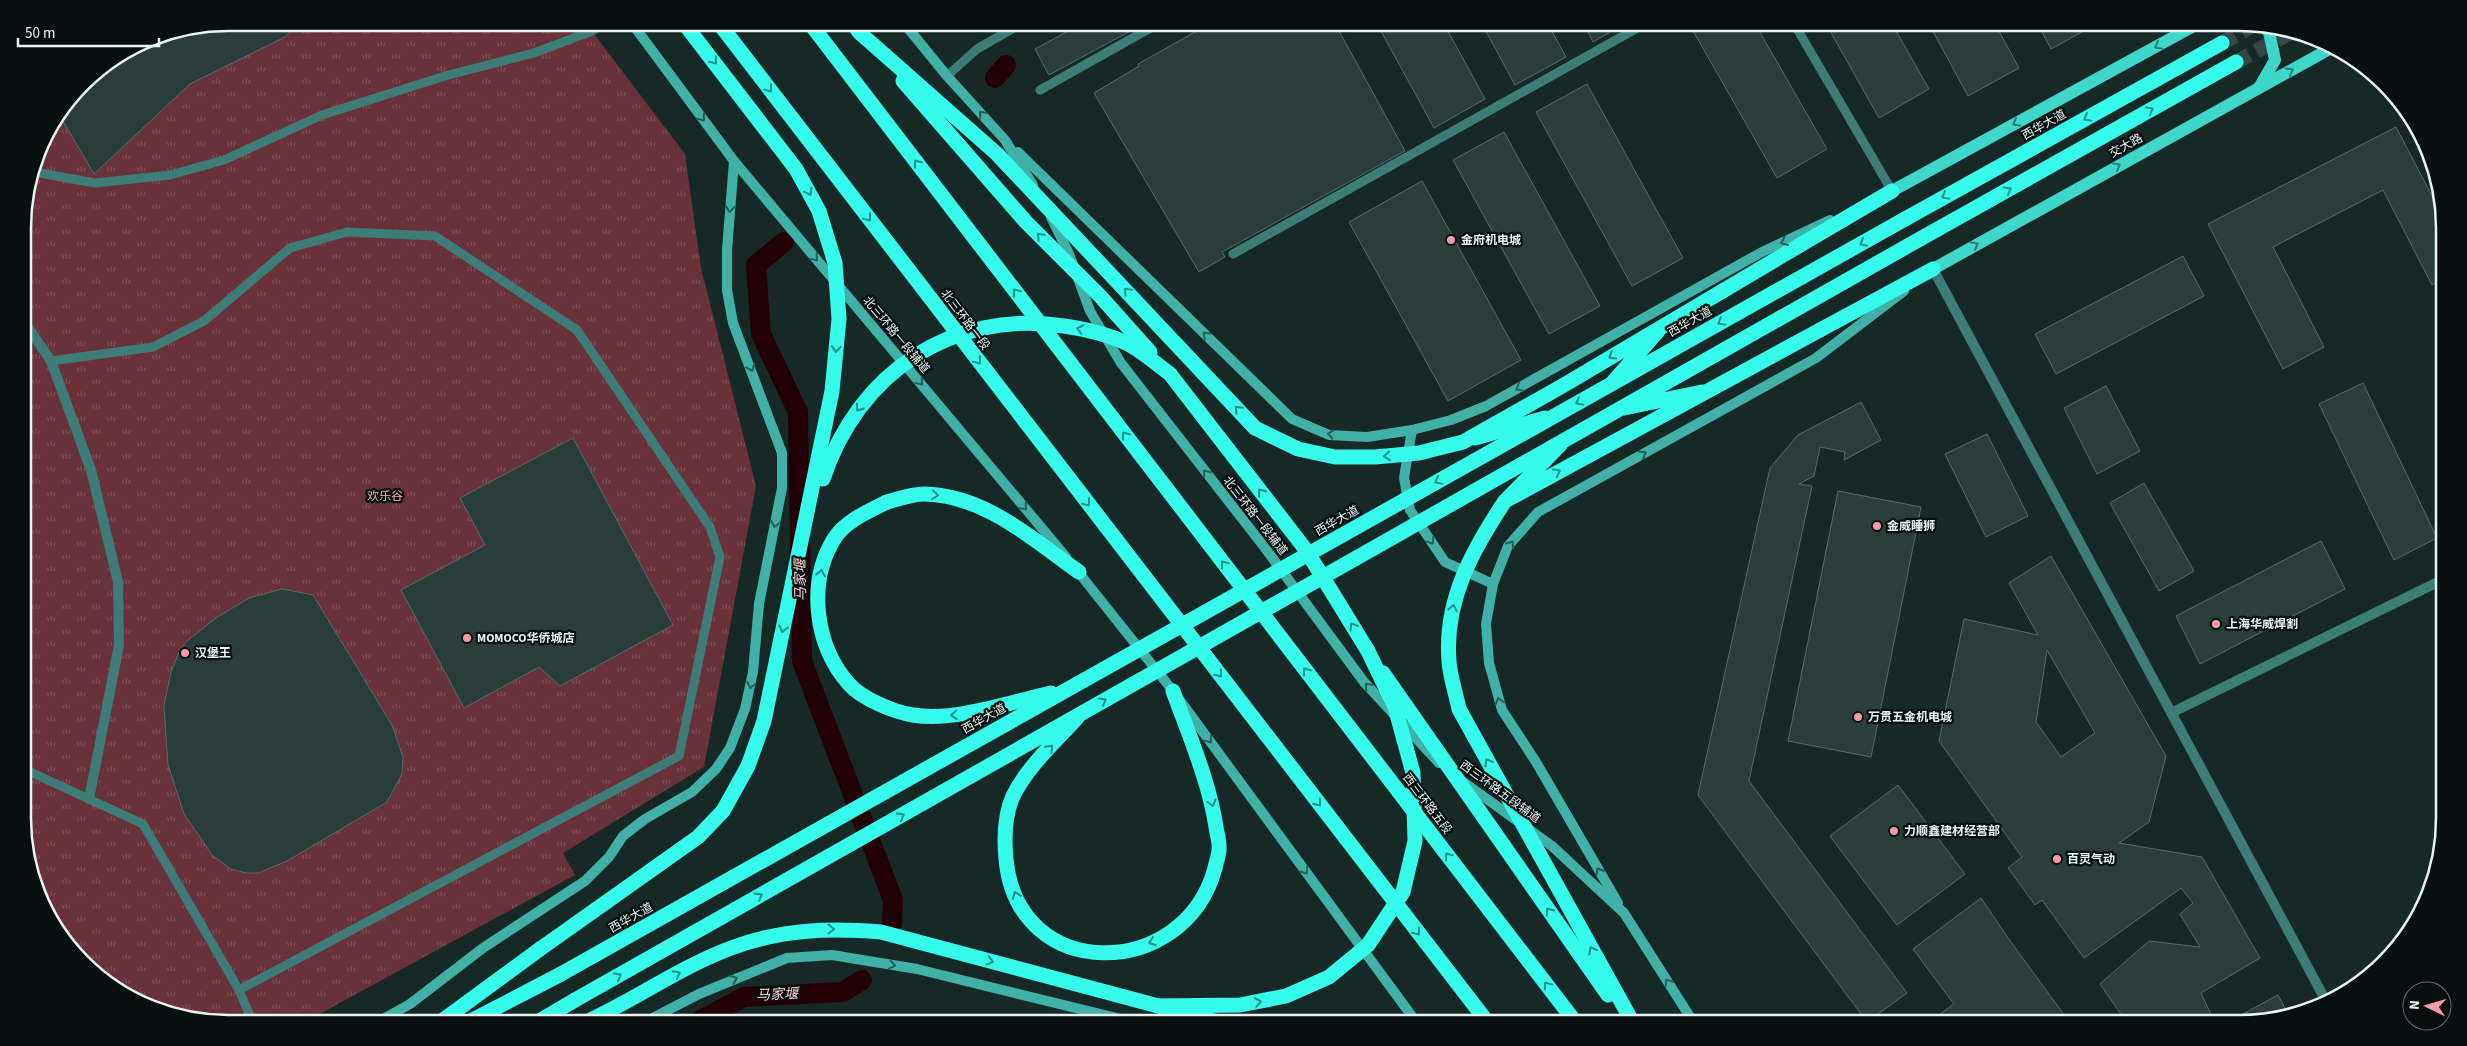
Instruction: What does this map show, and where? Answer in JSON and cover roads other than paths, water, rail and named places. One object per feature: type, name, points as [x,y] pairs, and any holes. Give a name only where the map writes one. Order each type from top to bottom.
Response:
[{"type":"highway","points":[[451,1015],[540,949],[659,867],[698,837],[723,811],[748,766],[764,721],[832,390],[839,319],[835,263],[819,211],[796,169],[690,31]]},
{"type":"highway","name":"北三环路一段","points":[[725,31],[1482,1015]]},
{"type":"highway","name":"西三环路五段","points":[[816,31],[1570,1015]]},
{"type":"highway","points":[[859,31],[1026,222],[1101,297],[1170,374],[1306,550],[1368,651],[1621,1015]]},
{"type":"highway","points":[[859,31],[997,154],[1256,428],[1298,450],[1335,457],[1375,457],[1419,453],[1556,415]]},
{"type":"highway","name":"西华大道","points":[[484,1015],[561,974],[2222,43]]},
{"type":"highway","points":[[550,1015],[2236,62]]},
{"type":"highway","points":[[1463,442],[1564,385],[1666,322],[1892,191]]},
{"type":"highway","points":[[1505,500],[1933,269]]},
{"type":"highway","points":[[800,546],[830,456],[852,418],[873,390],[910,358],[940,340],[978,328],[1013,322],[1049,324],[1082,329],[1127,343],[1170,374]]},
{"type":"highway","points":[[1612,384],[1666,322]]},
{"type":"highway","points":[[1620,409],[1707,391]]},
{"type":"highway","points":[[1566,440],[1505,500],[1482,536],[1458,587],[1449,628],[1449,662],[1460,710],[1629,1015]]},
{"type":"highway","points":[[1070,688],[959,715],[914,715],[880,705],[850,685],[831,658],[820,626],[817,592],[823,563],[835,537],[858,517],[887,502],[923,494],[956,498],[990,510],[1079,572]]},
{"type":"highway","points":[[1157,1006],[1240,1005],[1286,996],[1329,977],[1368,945],[1403,892],[1415,841],[1413,772],[1395,706],[1368,651]]},
{"type":"highway","points":[[1082,713],[1028,770],[1012,798],[1004,833],[1007,869],[1018,902],[1038,929],[1064,946],[1096,954],[1130,950],[1165,938],[1192,915],[1210,886],[1220,849],[1213,804],[1173,691]]},
{"type":"highway","points":[[601,1015],[688,968],[734,947],[783,934],[830,928],[881,932],[1191,1015]]},
{"type":"main road","name":"北三环路一段辅道","points":[[638,31],[734,161],[1079,572],[1173,691]]},
{"type":"main road","name":"北三环路一段辅道","points":[[910,31],[947,76],[1005,140],[1045,204],[1069,254],[1090,311],[1120,363],[1289,581]]},
{"type":"main road","points":[[1005,140],[1292,419],[1329,435],[1367,437],[1412,430],[1451,420],[1486,406],[1762,252],[1892,191],[2185,31]]},
{"type":"main road","points":[[2259,88],[2275,60],[2269,34]]},
{"type":"main road","name":"交大路","points":[[1933,269],[2325,51]]},
{"type":"main road","points":[[391,1015],[410,1004],[483,948],[585,881],[609,857],[623,836],[645,820],[692,792],[716,769],[730,748],[745,709],[753,672],[759,604],[782,488],[782,453],[734,323],[727,290],[727,250],[734,161]]},
{"type":"main road","points":[[1624,913],[1536,762],[1502,710],[1489,663],[1486,624],[1493,584],[1508,546],[1538,512],[1816,358],[1933,269]]},
{"type":"main road","points":[[1412,430],[1404,478],[1410,510],[1445,562],[1493,584]]},
{"type":"main road","name":"西三环路五段辅道","points":[[1289,581],[1364,682],[1441,766],[1552,846],[1624,913],[1689,1015]]},
{"type":"main road","points":[[1173,691],[1411,1015]]},
{"type":"main road","points":[[658,1015],[699,994],[787,958],[832,956],[917,969],[1104,1015]]},
{"type":"street","points":[[1933,269],[2323,995]]},
{"type":"street","points":[[31,332],[50,361],[90,470],[118,582],[119,645],[89,799]]},
{"type":"street","points":[[2171,713],[2436,583]]},
{"type":"lane","points":[[39,173],[95,183],[170,175],[224,160],[322,115],[445,76],[534,53],[592,31]]},
{"type":"lane","points":[[947,76],[977,49],[1008,31]]},
{"type":"lane","points":[[1040,90],[1145,31]]},
{"type":"lane","points":[[1233,254],[1632,31]]},
{"type":"lane","points":[[1798,31],[1892,191]]},
{"type":"lane","points":[[50,361],[153,347],[204,321],[290,248],[347,232],[435,236],[577,330],[710,527],[720,557],[679,756],[239,990]]},
{"type":"lane","points":[[31,772],[144,824],[239,990],[249,1015]]},
{"type":"waterway","name":"马家堰","points":[[995,78],[1006,65]]},
{"type":"waterway","name":"马家堰","points":[[784,242],[756,265],[761,334],[798,412],[802,661],[893,900],[892,924]]},
{"type":"waterway","name":"马家堰","points":[[710,1015],[744,997],[843,992],[862,980]]},
{"type":"tunnel","points":[[2222,43],[2243,31]]},
{"type":"tunnel","points":[[2236,62],[2283,36]]},
{"type":"place","name":"金府机电城","points":[[1451,240]]},
{"type":"place","name":"金威睡狮","points":[[1877,526]]},
{"type":"place","name":"上海华威焊割","points":[[2216,624]]},
{"type":"place","name":"MOMOCO华侨城店","points":[[467,638]]},
{"type":"place","name":"汉堡王","points":[[185,653]]},
{"type":"place","name":"万贯五金机电城","points":[[1858,717]]},
{"type":"place","name":"力顺鑫建材经营部","points":[[1894,831]]},
{"type":"place","name":"百灵气动","points":[[2057,859]]},
{"type":"park label","name":"欢乐谷","points":[[385,496]]}]
